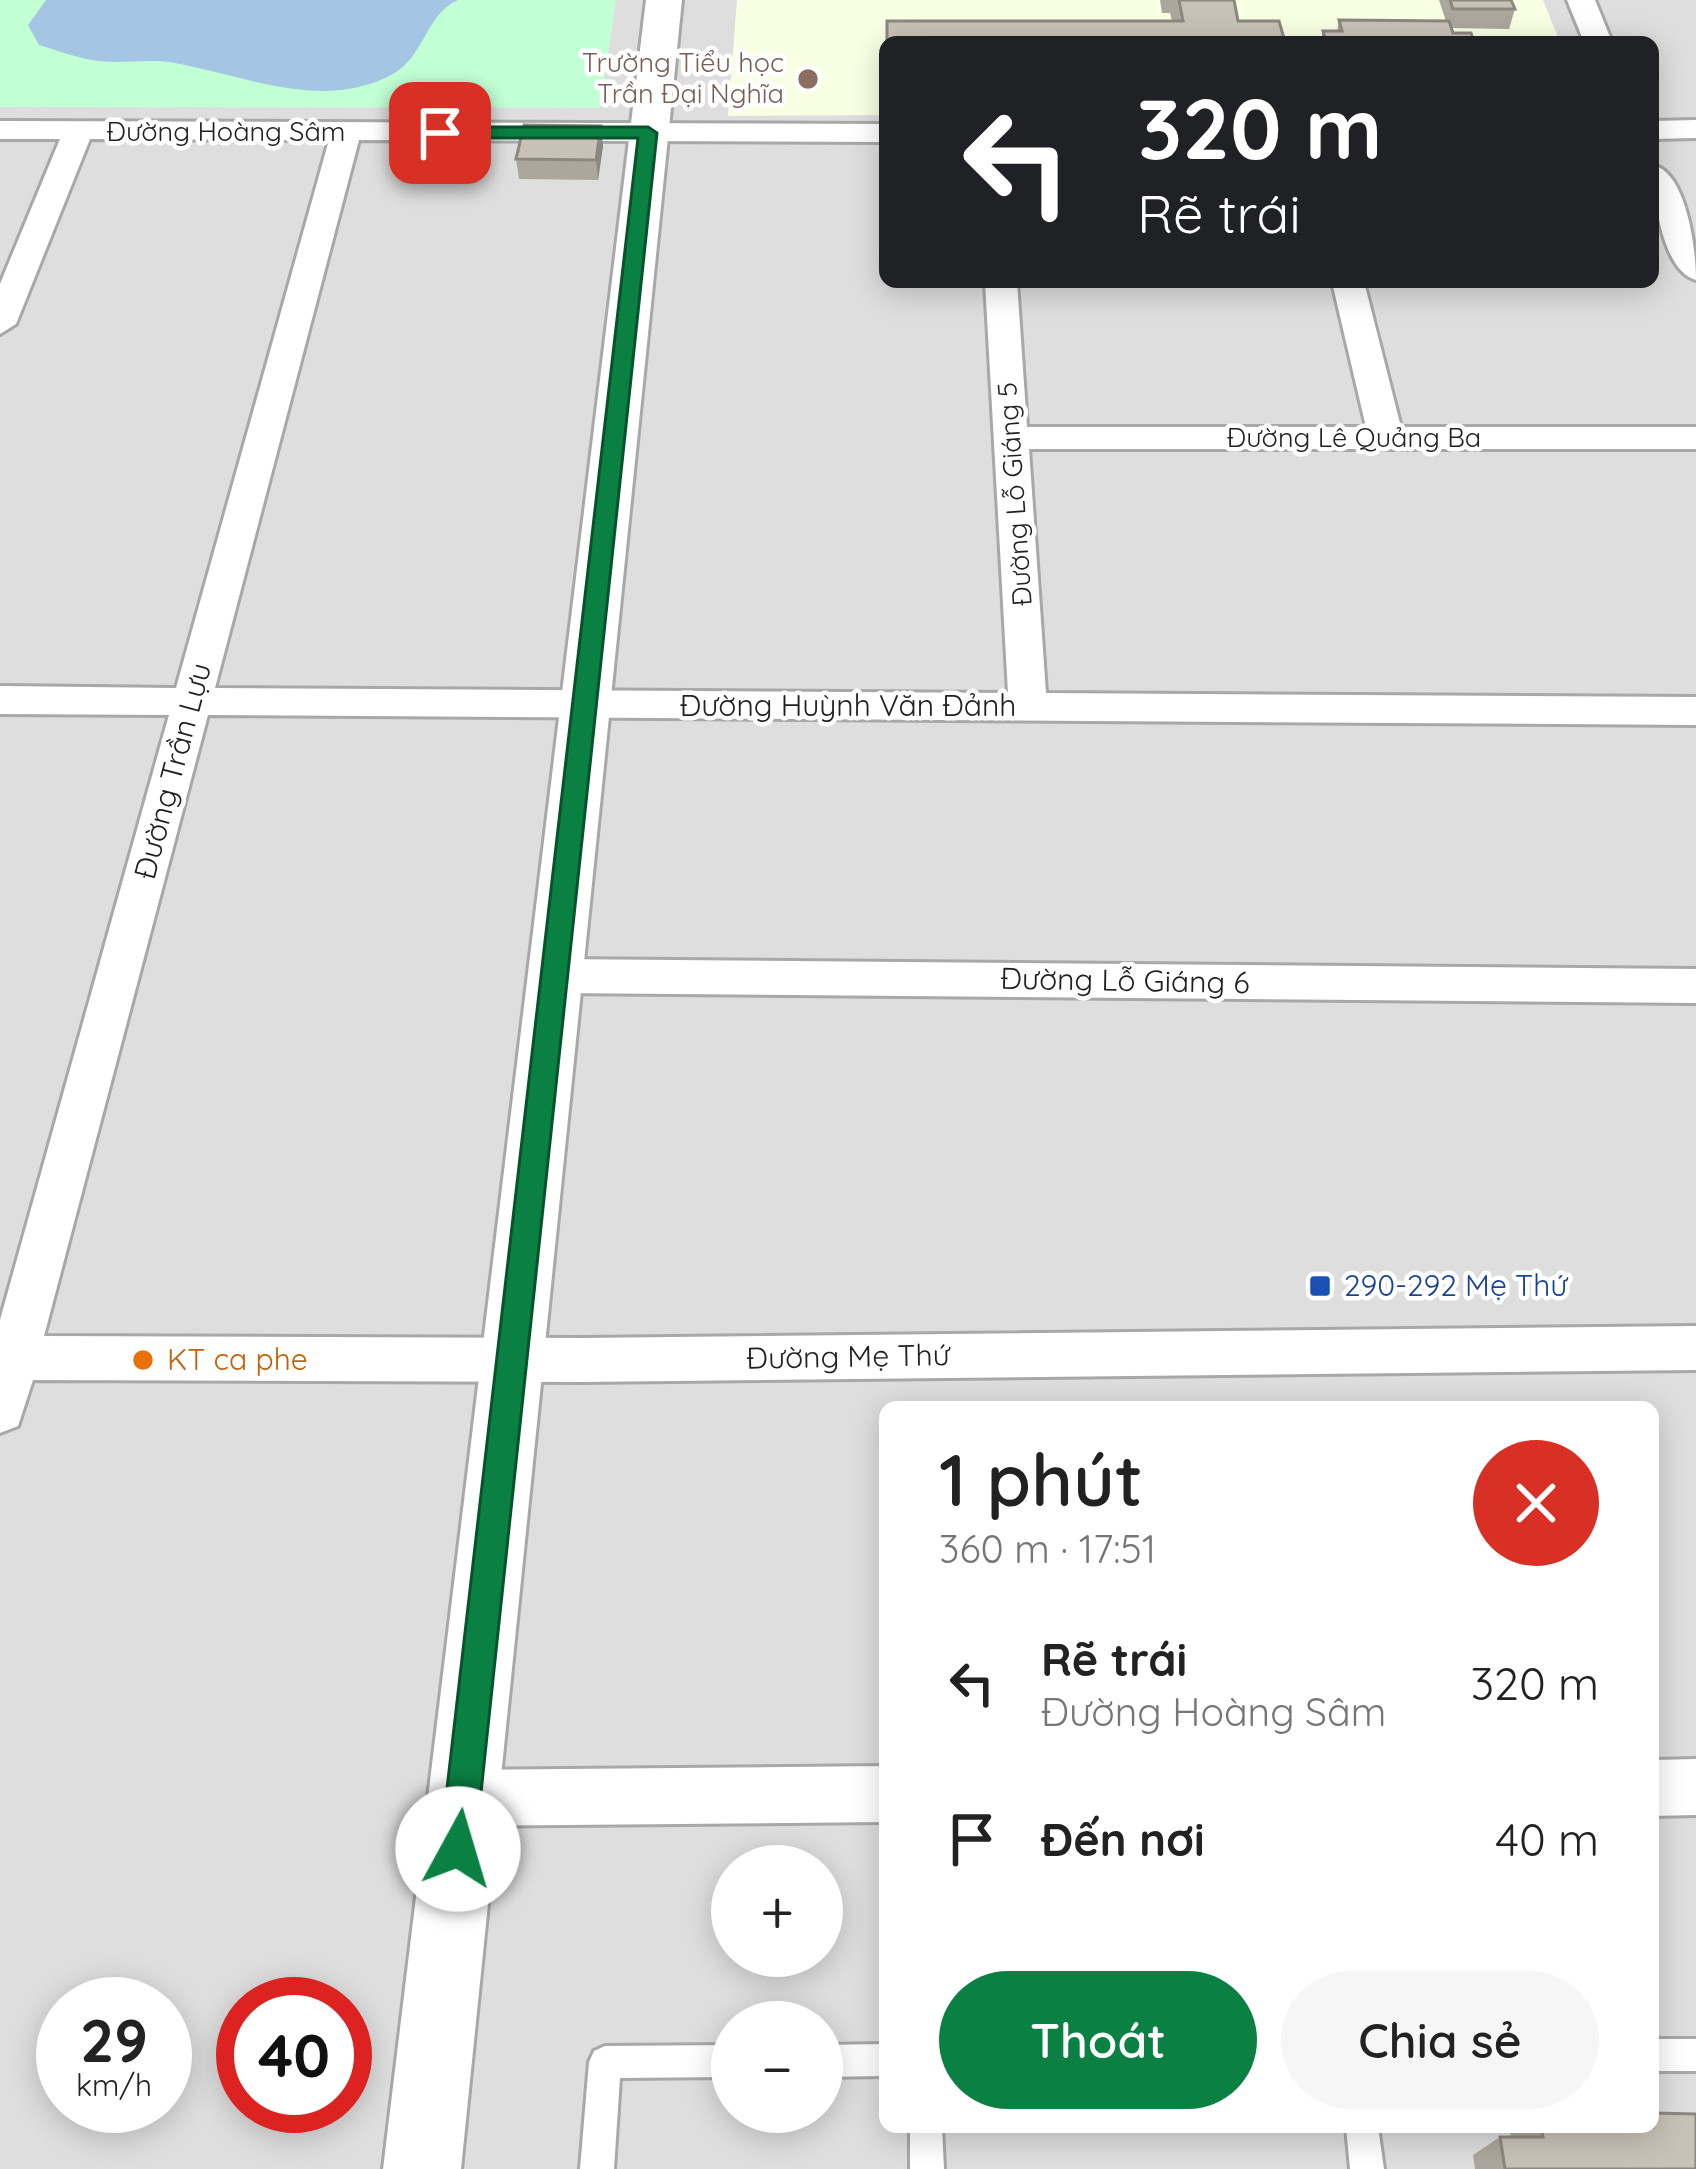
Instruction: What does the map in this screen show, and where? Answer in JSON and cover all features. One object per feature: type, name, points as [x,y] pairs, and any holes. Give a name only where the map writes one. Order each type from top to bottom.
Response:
[{"type":"street","points":[[422,2169],[664,0]]},
{"type":"street","points":[[1581,0],[1596,36]]},
{"type":"street","points":[[1659,130],[1696,129]]},
{"type":"street","name":"Đường Hoàng Sâm","points":[[0,130],[879,133]]},
{"type":"street","points":[[0,324],[79,130]]},
{"type":"street","name":"Đường Trần Lựu","points":[[0,1410],[7,1358],[346,133]]},
{"type":"street","points":[[1659,187],[1696,270]]},
{"type":"street","name":"Đường Lỗ Giáng 5","points":[[1001,288],[1028,707]]},
{"type":"street","points":[[1349,288],[1386,438]]},
{"type":"street","name":"Đường Lê Quảng Ba","points":[[1011,438],[1696,438]]},
{"type":"street","name":"Đường Huỳnh Văn Đảnh","points":[[0,700],[1696,711]]},
{"type":"street","name":"Đường Lỗ Giáng 6","points":[[555,976],[1696,986]]},
{"type":"street","name":"Đường Mẹ Thứ","points":[[7,1358],[512,1360],[1696,1348]]},
{"type":"street","points":[[1659,1788],[1696,1787]]},
{"type":"street","points":[[463,1798],[879,1794]]},
{"type":"lane","points":[[1659,2055],[1696,2055]]},
{"type":"lane","points":[[843,2061],[879,2060]]},
{"type":"lane","points":[[596,2169],[604,2062],[711,2061]]},
{"type":"lane","points":[[926,2133],[927,2169]]},
{"type":"lane","points":[[1363,2133],[1367,2169]]},
{"type":"shaded area","points":[[0,0],[1696,0],[1696,2169],[0,2169]]},
{"type":"shaded area","name":"Trường Tiểu học Trần Đại Nghĩa","points":[[737,0],[1543,0],[1558,36],[879,36],[879,115],[728,116]]},
{"type":"green space","points":[[0,0],[616,0],[600,108],[0,107]]},
{"type":"water","points":[[46,0],[458,0],[438,15],[412,57],[393,74],[367,85],[312,91],[175,63],[92,60],[39,45],[28,25]]},
{"type":"building","points":[[1179,0],[1234,0],[1238,21],[1279,21],[1283,36],[887,36],[887,21],[1183,21]]},
{"type":"building","points":[[1450,0],[1511,0],[1515,9],[1453,9]]},
{"type":"building","points":[[1339,20],[1449,21],[1453,33],[1472,36],[1324,36],[1323,31],[1342,31]]},
{"type":"building","points":[[524,125],[601,126],[596,160],[516,159]]},
{"type":"building","points":[[1659,2113],[1696,2114],[1696,2169],[1505,2169],[1500,2137],[1543,2137],[1542,2133],[1659,2133]]},
{"type":"place","name":"Trường Tiểu học Trần Đại Nghĩa","points":[[808,79]]},
{"type":"place","name":"290-292 Mẹ Thứ","points":[[1320,1286]]},
{"type":"place","name":"KT ca phe","points":[[143,1360]]},
{"type":"route","points":[[440,133],[648,133],[458,1849]]}]
